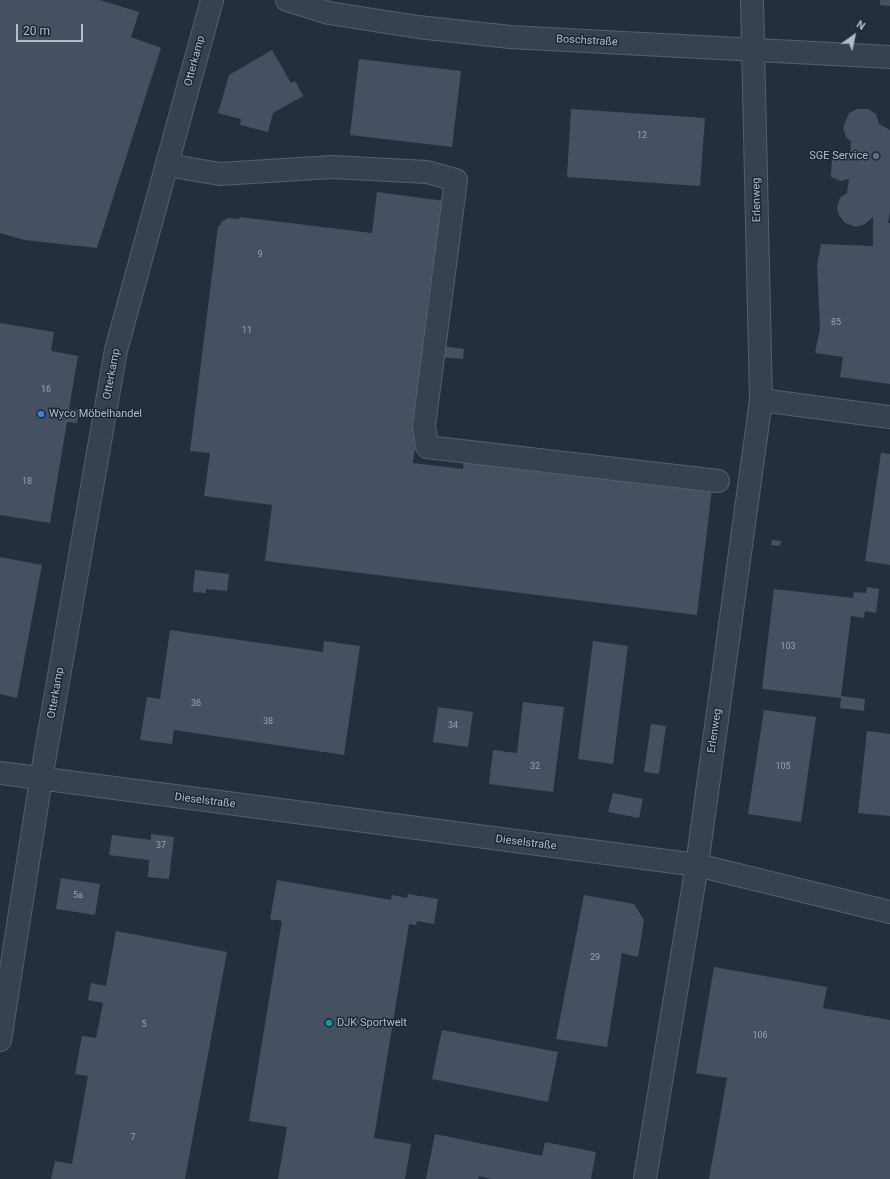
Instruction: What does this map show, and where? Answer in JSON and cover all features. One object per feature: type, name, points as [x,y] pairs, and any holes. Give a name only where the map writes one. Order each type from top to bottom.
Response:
[{"type":"street","name":"Otterkamp","points":[[41,779],[116,350],[212,0]]},
{"type":"street","name":"Boschstraße","points":[[287,0],[329,13],[418,27],[487,35],[890,57]]},
{"type":"street","name":"Erlenweg","points":[[697,866],[761,400],[752,0]]},
{"type":"street","points":[[167,165],[220,174],[332,167],[427,172],[456,180],[424,426],[427,447],[718,481]]},
{"type":"street","points":[[761,400],[890,417]]},
{"type":"street","name":"Dieselstraße","points":[[0,773],[697,866]]},
{"type":"street","points":[[0,1040],[41,779]]},
{"type":"street","points":[[645,1179],[697,866],[890,912]]},
{"type":"building","points":[[0,0],[100,0],[139,12],[131,37],[161,48],[97,248],[24,240],[0,233]]},
{"type":"building","points":[[880,0],[890,0],[890,6],[880,5]]},
{"type":"building","points":[[272,50],[291,83],[295,81],[303,96],[273,113],[268,132],[240,125],[241,119],[218,113],[229,75]]},
{"type":"building","points":[[359,59],[461,71],[452,147],[350,135]]},
{"type":"building","points":[[571,109],[705,118],[700,186],[567,177]]},
{"type":"building","points":[[857,109],[868,109],[876,114],[879,124],[890,130],[890,210],[888,223],[890,223],[890,384],[840,377],[843,357],[815,353],[820,329],[817,265],[821,244],[873,246],[873,217],[865,224],[856,227],[845,223],[839,215],[837,208],[840,198],[847,193],[849,179],[841,181],[831,177],[832,157],[837,152],[845,153],[850,158],[851,141],[846,137],[843,128],[849,113]]},
{"type":"building","points":[[377,192],[445,201],[413,463],[463,469],[464,458],[712,489],[697,615],[265,561],[272,505],[204,496],[210,453],[190,451],[218,226],[220,226],[221,222],[228,218],[239,219],[240,217],[372,233]]},
{"type":"building","points":[[0,323],[54,332],[51,351],[78,356],[69,409],[79,410],[77,423],[67,422],[50,523],[0,515]]},
{"type":"building","points":[[443,346],[464,349],[463,359],[442,357]]},
{"type":"building","points":[[881,453],[890,454],[890,565],[865,561]]},
{"type":"building","points":[[772,540],[781,541],[780,546],[771,545]]},
{"type":"building","points":[[0,557],[42,565],[17,698],[0,694]]},
{"type":"building","points":[[195,570],[229,574],[227,591],[206,589],[206,593],[193,592]]},
{"type":"building","points":[[867,587],[879,589],[876,613],[865,611],[864,618],[851,616],[841,696],[865,699],[864,711],[840,708],[841,698],[762,689],[774,589],[853,598],[854,592],[866,593]]},
{"type":"building","points":[[170,630],[323,652],[324,641],[360,646],[344,755],[174,730],[172,744],[140,740],[147,697],[160,699]]},
{"type":"building","points":[[593,641],[628,646],[613,764],[578,759]]},
{"type":"building","points":[[523,702],[564,707],[553,792],[489,784],[493,750],[517,753]]},
{"type":"building","points":[[438,707],[473,712],[468,747],[433,742]]},
{"type":"building","points":[[764,710],[816,717],[801,822],[748,814]]},
{"type":"building","points":[[651,724],[666,726],[659,774],[644,772]]},
{"type":"building","points":[[867,731],[890,734],[890,816],[858,813]]},
{"type":"building","points":[[613,793],[643,799],[639,818],[608,812]]},
{"type":"building","points":[[151,834],[174,837],[169,879],[148,877],[149,860],[109,855],[112,835],[151,840]]},
{"type":"building","points":[[61,878],[100,884],[95,915],[56,909]]},
{"type":"building","name":"DJK Sportwelt","points":[[277,880],[391,900],[392,895],[407,898],[408,894],[438,899],[434,924],[417,921],[416,925],[409,924],[374,1138],[411,1144],[405,1179],[278,1179],[287,1127],[249,1121],[282,921],[270,919]]},
{"type":"building","points":[[584,895],[634,904],[644,920],[638,957],[622,953],[607,1047],[556,1039]]},
{"type":"building","points":[[116,931],[227,952],[185,1179],[51,1179],[55,1161],[72,1164],[88,1076],[75,1074],[82,1036],[96,1038],[103,1003],[88,1000],[91,983],[106,986]]},
{"type":"building","points":[[714,967],[827,987],[823,1008],[890,1020],[890,1179],[709,1179],[727,1078],[696,1073]]},
{"type":"building","points":[[442,1030],[558,1052],[548,1102],[432,1079]]},
{"type":"building","points":[[435,1134],[542,1156],[545,1142],[596,1152],[591,1179],[492,1179],[479,1176],[478,1179],[426,1179]]},
{"type":"place","name":"SGE Service","points":[[876,156]]},
{"type":"place","name":"Wyco Möbelhandel","points":[[41,414]]},
{"type":"place","name":"DJK Sportwelt","points":[[329,1023]]}]
